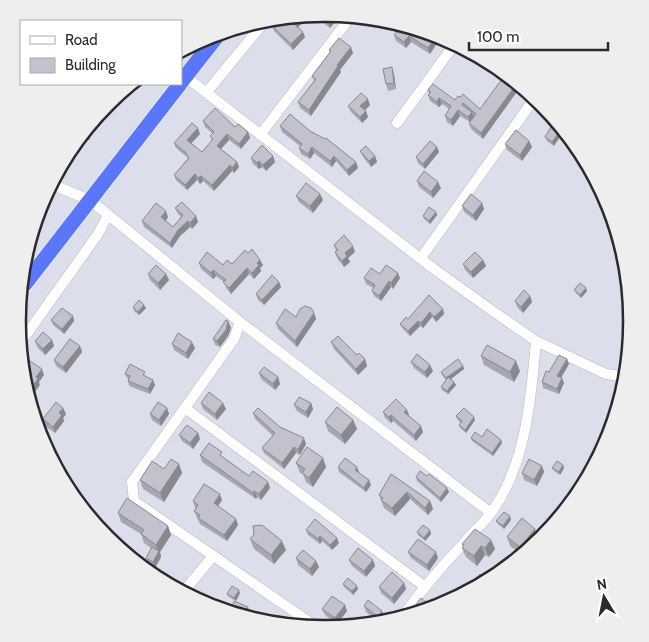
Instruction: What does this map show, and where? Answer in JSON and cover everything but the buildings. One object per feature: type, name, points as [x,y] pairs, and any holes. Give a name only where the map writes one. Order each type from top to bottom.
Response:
[{"type":"highway","points":[[182,81],[210,45]]},
{"type":"highway","points":[[30,277],[179,85]]},
{"type":"street","points":[[260,135],[345,23]]},
{"type":"street","points":[[206,93],[258,30]]},
{"type":"street","points":[[397,123],[450,50]]},
{"type":"street","points":[[182,81],[206,93],[460,289],[536,341],[606,374],[618,376]]},
{"type":"street","points":[[421,258],[530,105]]},
{"type":"street","points":[[58,187],[90,200],[240,322],[490,514]]},
{"type":"street","points":[[27,335],[98,234],[108,215]]},
{"type":"street","points":[[240,322],[234,340],[132,482],[134,501],[305,619]]},
{"type":"street","points":[[410,607],[424,586],[490,514],[509,481],[520,451],[532,385],[536,341]]},
{"type":"street","points":[[185,408],[424,586]]},
{"type":"street","points":[[188,587],[213,556]]}]
